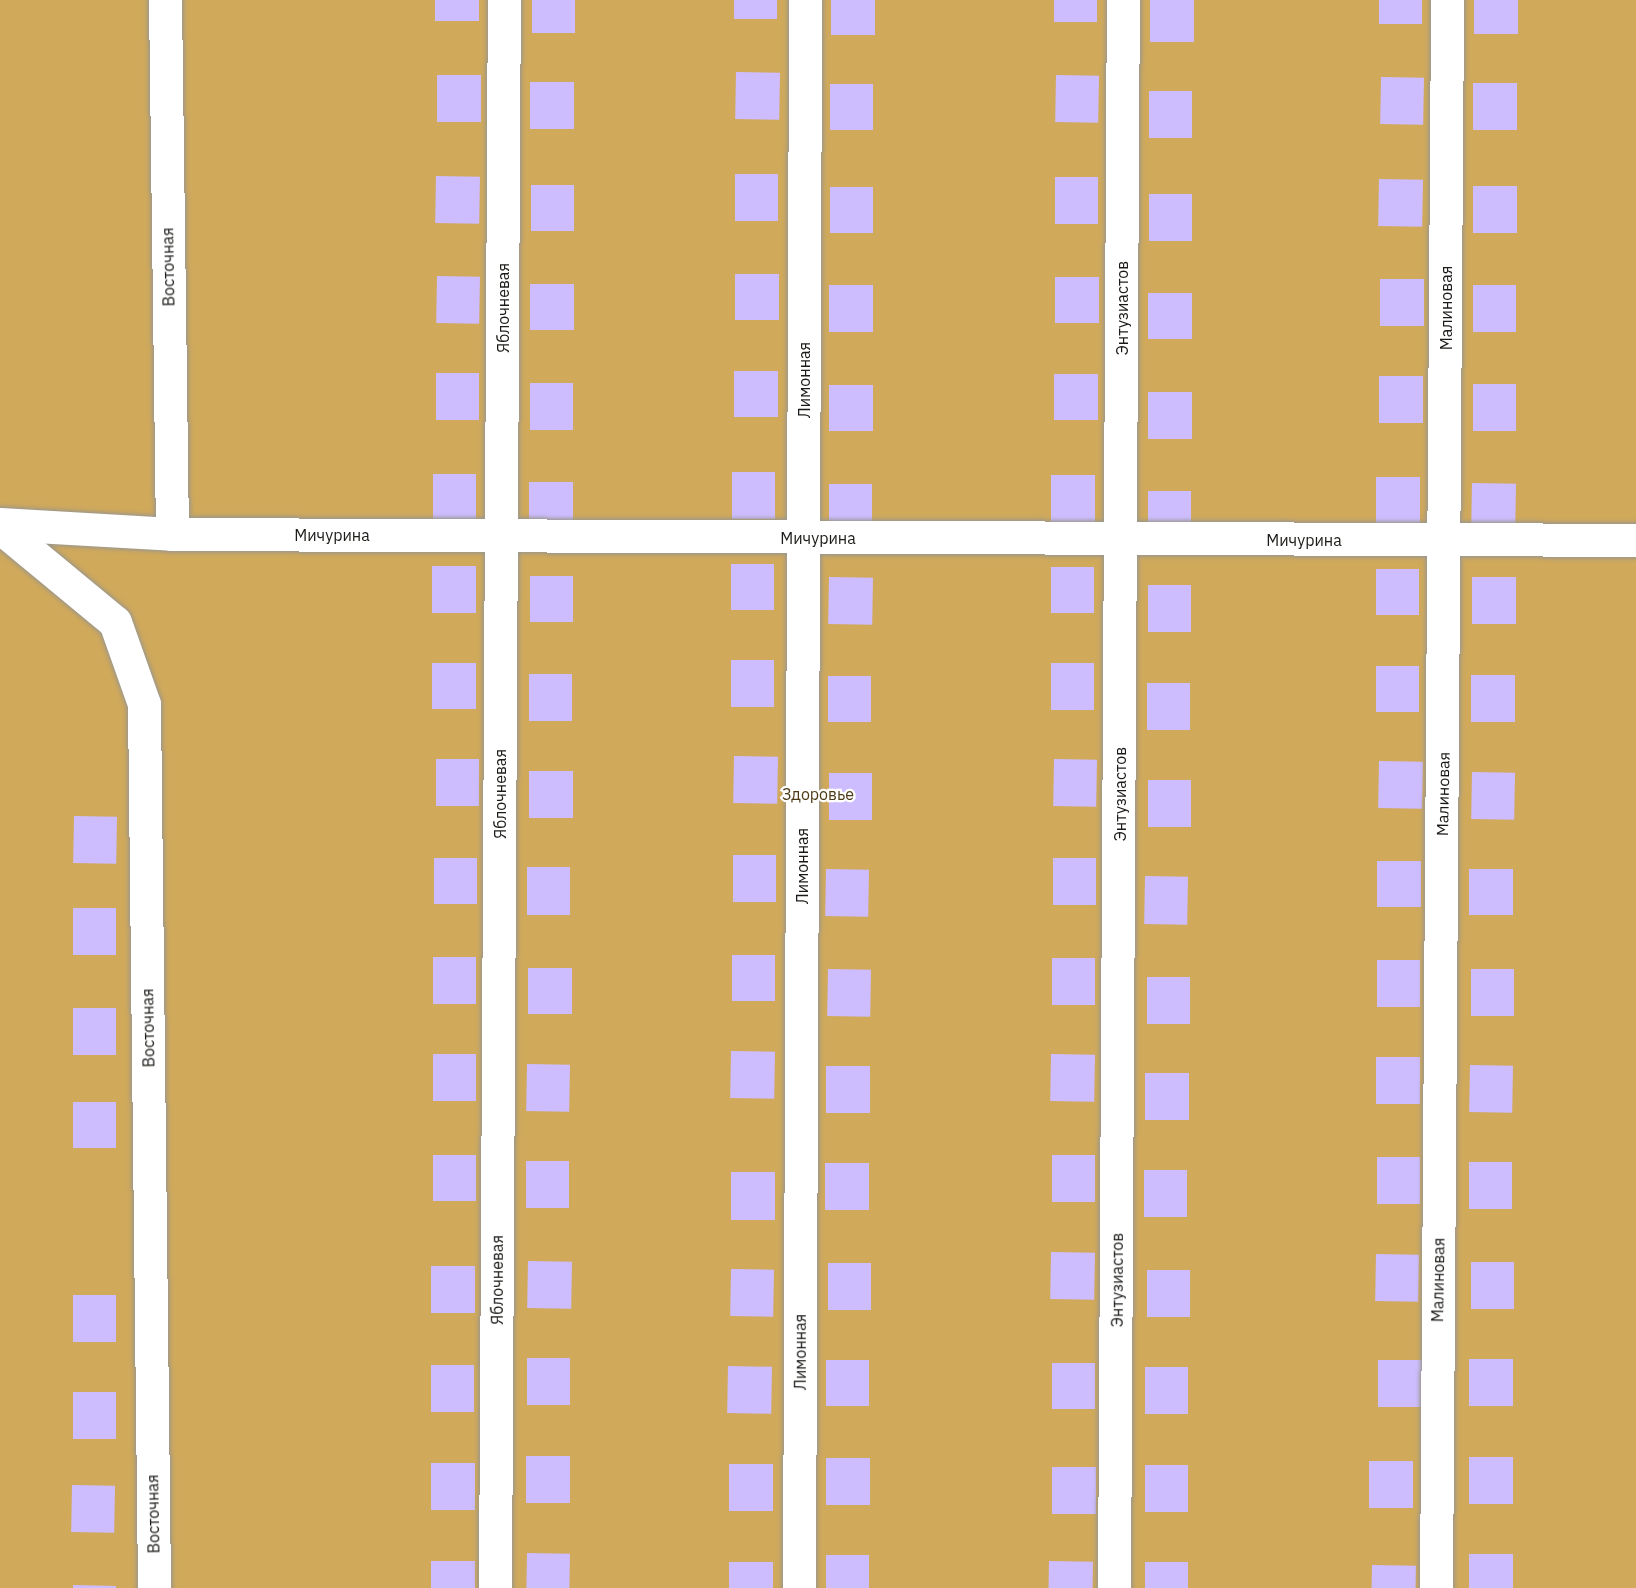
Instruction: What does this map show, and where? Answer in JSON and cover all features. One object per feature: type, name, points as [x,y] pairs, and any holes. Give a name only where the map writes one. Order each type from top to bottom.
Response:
[{"type":"street","name":"Восточная","points":[[165,0],[172,534]]},
{"type":"street","name":"Яблочневая","points":[[495,1588],[504,0]]},
{"type":"street","name":"Лимонная","points":[[799,1588],[805,0]]},
{"type":"street","name":"Энтузиастов","points":[[1114,1588],[1122,541],[1122,0]]},
{"type":"street","name":"Малиновая","points":[[1436,1588],[1447,0]]},
{"type":"street","name":"Восточная","points":[[0,525],[115,622],[144,704],[154,1588]]},
{"type":"street","name":"Мичурина","points":[[0,525],[172,534],[1122,541],[1636,540]]},
{"type":"green space","name":"Здоровье","points":[[0,0],[1636,0],[1636,1588],[0,1588]]},
{"type":"building","points":[[435,0],[479,0],[479,21],[435,21]]},
{"type":"building","points":[[532,0],[575,0],[575,33],[532,33]]},
{"type":"building","points":[[734,0],[777,0],[777,19],[734,19]]},
{"type":"building","points":[[831,0],[875,0],[875,35],[831,35]]},
{"type":"building","points":[[1054,0],[1097,0],[1097,22],[1054,22]]},
{"type":"building","points":[[1150,0],[1194,0],[1194,42],[1150,42]]},
{"type":"building","points":[[1379,0],[1422,0],[1422,24],[1379,24]]},
{"type":"building","points":[[1474,0],[1518,0],[1518,34],[1474,34]]},
{"type":"building","points":[[736,72],[780,73],[779,120],[735,119]]},
{"type":"building","points":[[437,75],[481,75],[481,122],[437,122]]},
{"type":"building","points":[[1056,75],[1099,76],[1098,123],[1055,122]]},
{"type":"building","points":[[1381,77],[1424,78],[1423,125],[1380,124]]},
{"type":"building","points":[[530,82],[574,82],[574,129],[530,129]]},
{"type":"building","points":[[1473,83],[1517,83],[1517,130],[1473,130]]},
{"type":"building","points":[[830,84],[873,84],[873,130],[830,130]]},
{"type":"building","points":[[1149,91],[1192,91],[1192,138],[1149,138]]},
{"type":"building","points":[[735,174],[778,174],[778,221],[735,221]]},
{"type":"building","points":[[436,176],[480,177],[479,224],[435,223]]},
{"type":"building","points":[[1055,177],[1098,177],[1098,224],[1055,224]]},
{"type":"building","points":[[1379,179],[1423,180],[1422,227],[1378,226]]},
{"type":"building","points":[[531,185],[574,185],[574,231],[531,231]]},
{"type":"building","points":[[1473,186],[1517,186],[1517,233],[1473,233]]},
{"type":"building","points":[[830,187],[873,187],[873,233],[830,233]]},
{"type":"building","points":[[1149,194],[1192,194],[1192,241],[1149,241]]},
{"type":"building","points":[[735,274],[779,274],[779,320],[735,320]]},
{"type":"building","points":[[437,276],[480,277],[479,324],[436,323]]},
{"type":"building","points":[[1055,277],[1099,277],[1099,323],[1055,323]]},
{"type":"building","points":[[1380,279],[1424,279],[1424,326],[1380,326]]},
{"type":"building","points":[[530,284],[574,284],[574,330],[530,330]]},
{"type":"building","points":[[829,285],[873,285],[873,332],[829,332]]},
{"type":"building","points":[[1473,285],[1516,285],[1516,332],[1473,332]]},
{"type":"building","points":[[1148,293],[1192,293],[1192,339],[1148,339]]},
{"type":"building","points":[[734,371],[778,371],[778,417],[734,417]]},
{"type":"building","points":[[436,373],[479,373],[479,420],[436,420]]},
{"type":"building","points":[[1054,374],[1098,374],[1098,420],[1054,420]]},
{"type":"building","points":[[1379,376],[1423,376],[1423,423],[1379,423]]},
{"type":"building","points":[[530,383],[573,383],[573,430],[530,430]]},
{"type":"building","points":[[1473,384],[1516,384],[1516,431],[1473,431]]},
{"type":"building","points":[[829,385],[873,385],[873,431],[829,431]]},
{"type":"building","points":[[1148,392],[1192,392],[1192,439],[1148,439]]},
{"type":"building","points":[[732,472],[775,472],[775,519],[732,519]]},
{"type":"building","points":[[433,474],[476,474],[476,521],[433,521]]},
{"type":"building","points":[[1051,475],[1095,475],[1095,522],[1051,522]]},
{"type":"building","points":[[1376,477],[1420,477],[1420,524],[1376,524]]},
{"type":"building","points":[[529,482],[573,482],[573,529],[529,529]]},
{"type":"building","points":[[1472,483],[1516,484],[1515,531],[1471,530]]},
{"type":"building","points":[[829,484],[872,484],[872,531],[829,531]]},
{"type":"building","points":[[1148,491],[1191,491],[1191,538],[1148,538]]},
{"type":"building","points":[[731,564],[774,564],[774,610],[731,610]]},
{"type":"building","points":[[432,566],[476,566],[476,613],[432,613]]},
{"type":"building","points":[[1051,567],[1094,567],[1094,613],[1051,613]]},
{"type":"building","points":[[1376,569],[1419,569],[1419,615],[1376,615]]},
{"type":"building","points":[[530,576],[573,576],[573,622],[530,622]]},
{"type":"building","points":[[829,577],[873,578],[872,625],[828,624]]},
{"type":"building","points":[[1472,577],[1516,577],[1516,624],[1472,624]]},
{"type":"building","points":[[1148,585],[1191,585],[1191,632],[1148,632]]},
{"type":"building","points":[[731,660],[774,660],[774,707],[731,707]]},
{"type":"building","points":[[432,663],[476,663],[476,709],[432,709]]},
{"type":"building","points":[[1051,663],[1094,663],[1094,710],[1051,710]]},
{"type":"building","points":[[1376,666],[1419,666],[1419,712],[1376,712]]},
{"type":"building","points":[[529,674],[572,674],[572,721],[529,721]]},
{"type":"building","points":[[1471,675],[1515,675],[1515,722],[1471,722]]},
{"type":"building","points":[[828,676],[871,676],[871,722],[828,722]]},
{"type":"building","points":[[1147,683],[1190,683],[1190,730],[1147,730]]},
{"type":"building","points":[[734,756],[778,757],[777,804],[733,803]]},
{"type":"building","points":[[436,759],[479,759],[479,806],[436,806]]},
{"type":"building","points":[[1054,759],[1097,760],[1096,807],[1053,806]]},
{"type":"building","points":[[1379,761],[1423,762],[1422,809],[1378,808]]},
{"type":"building","points":[[529,771],[573,771],[573,818],[529,818]]},
{"type":"building","points":[[1472,772],[1515,773],[1514,820],[1471,819]]},
{"type":"building","points":[[829,773],[872,773],[872,820],[829,820]]},
{"type":"building","points":[[1148,780],[1191,780],[1191,827],[1148,827]]},
{"type":"building","points":[[74,816],[117,817],[116,864],[73,863]]},
{"type":"building","points":[[733,855],[776,855],[776,902],[733,902]]},
{"type":"building","points":[[434,858],[477,858],[477,904],[434,904]]},
{"type":"building","points":[[1053,858],[1096,858],[1096,905],[1053,905]]},
{"type":"building","points":[[1377,861],[1421,861],[1421,907],[1377,907]]},
{"type":"building","points":[[527,867],[570,867],[570,915],[527,915]]},
{"type":"building","points":[[826,869],[869,870],[868,917],[825,916]]},
{"type":"building","points":[[1469,869],[1513,869],[1513,915],[1469,915]]},
{"type":"building","points":[[1145,876],[1188,877],[1187,925],[1144,924]]},
{"type":"building","points":[[73,908],[116,908],[116,955],[73,955]]},
{"type":"building","points":[[732,955],[775,955],[775,1001],[732,1001]]},
{"type":"building","points":[[433,957],[476,957],[476,1004],[433,1004]]},
{"type":"building","points":[[1052,958],[1095,958],[1095,1005],[1052,1005]]},
{"type":"building","points":[[1377,960],[1420,960],[1420,1007],[1377,1007]]},
{"type":"building","points":[[528,968],[572,968],[572,1014],[528,1014]]},
{"type":"building","points":[[828,969],[871,970],[870,1017],[827,1016]]},
{"type":"building","points":[[1471,969],[1514,969],[1514,1016],[1471,1016]]},
{"type":"building","points":[[1147,977],[1190,977],[1190,1024],[1147,1024]]},
{"type":"building","points":[[73,1008],[116,1008],[116,1055],[73,1055]]},
{"type":"building","points":[[731,1051],[775,1052],[774,1099],[730,1098]]},
{"type":"building","points":[[433,1054],[476,1054],[476,1101],[433,1101]]},
{"type":"building","points":[[1051,1054],[1095,1055],[1094,1102],[1050,1101]]},
{"type":"building","points":[[1376,1057],[1420,1057],[1420,1104],[1376,1104]]},
{"type":"building","points":[[527,1064],[570,1065],[569,1112],[526,1111]]},
{"type":"building","points":[[1470,1065],[1513,1066],[1512,1113],[1469,1112]]},
{"type":"building","points":[[826,1066],[870,1066],[870,1113],[826,1113]]},
{"type":"building","points":[[1145,1073],[1189,1073],[1189,1120],[1145,1120]]},
{"type":"building","points":[[73,1102],[116,1102],[116,1148],[73,1148]]},
{"type":"building","points":[[433,1155],[476,1155],[476,1201],[433,1201]]},
{"type":"building","points":[[1052,1155],[1095,1155],[1095,1202],[1052,1202]]},
{"type":"building","points":[[1377,1157],[1420,1157],[1420,1204],[1377,1204]]},
{"type":"building","points":[[526,1161],[569,1161],[569,1208],[526,1208]]},
{"type":"building","points":[[1469,1162],[1512,1162],[1512,1209],[1469,1209]]},
{"type":"building","points":[[825,1163],[869,1163],[869,1210],[825,1210]]},
{"type":"building","points":[[1144,1170],[1187,1170],[1187,1217],[1144,1217]]},
{"type":"building","points":[[731,1172],[775,1172],[775,1220],[731,1220]]},
{"type":"building","points":[[1051,1252],[1095,1253],[1094,1300],[1050,1299]]},
{"type":"building","points":[[1376,1254],[1419,1255],[1418,1302],[1375,1301]]},
{"type":"building","points":[[528,1261],[572,1262],[571,1309],[527,1308]]},
{"type":"building","points":[[1471,1262],[1514,1262],[1514,1309],[1471,1309]]},
{"type":"building","points":[[828,1263],[871,1263],[871,1310],[828,1310]]},
{"type":"building","points":[[431,1266],[475,1266],[475,1313],[431,1313]]},
{"type":"building","points":[[731,1269],[774,1270],[773,1317],[730,1316]]},
{"type":"building","points":[[1147,1270],[1190,1270],[1190,1317],[1147,1317]]},
{"type":"building","points":[[73,1295],[116,1295],[116,1342],[73,1342]]},
{"type":"building","points":[[527,1358],[570,1358],[570,1405],[527,1405]]},
{"type":"building","points":[[1469,1359],[1513,1359],[1513,1406],[1469,1406]]},
{"type":"building","points":[[826,1360],[869,1360],[869,1406],[826,1406]]},
{"type":"building","points":[[1378,1360],[1422,1360],[1422,1407],[1378,1407]]},
{"type":"building","points":[[1052,1363],[1095,1363],[1095,1409],[1052,1409]]},
{"type":"building","points":[[431,1365],[474,1365],[474,1412],[431,1412]]},
{"type":"building","points":[[728,1366],[772,1367],[771,1414],[727,1413]]},
{"type":"building","points":[[1145,1367],[1188,1367],[1188,1414],[1145,1414]]},
{"type":"building","points":[[73,1392],[116,1392],[116,1439],[73,1439]]},
{"type":"building","points":[[526,1456],[570,1456],[570,1503],[526,1503]]},
{"type":"building","points":[[1469,1457],[1513,1457],[1513,1504],[1469,1504]]},
{"type":"building","points":[[826,1458],[870,1458],[870,1505],[826,1505]]},
{"type":"building","points":[[1369,1461],[1413,1461],[1413,1508],[1369,1508]]},
{"type":"building","points":[[431,1463],[475,1463],[475,1510],[431,1510]]},
{"type":"building","points":[[729,1464],[773,1464],[773,1511],[729,1511]]},
{"type":"building","points":[[1145,1465],[1188,1465],[1188,1512],[1145,1512]]},
{"type":"building","points":[[1052,1467],[1096,1467],[1096,1514],[1052,1514]]},
{"type":"building","points":[[72,1485],[115,1486],[114,1533],[71,1532]]},
{"type":"building","points":[[527,1553],[570,1554],[569,1588],[526,1588]]},
{"type":"building","points":[[1469,1554],[1513,1554],[1513,1588],[1469,1588]]},
{"type":"building","points":[[826,1555],[869,1555],[869,1588],[826,1588]]},
{"type":"building","points":[[431,1561],[475,1561],[475,1588],[431,1588]]},
{"type":"building","points":[[1049,1561],[1093,1562],[1093,1588],[1049,1588]]},
{"type":"building","points":[[729,1562],[773,1562],[773,1588],[729,1588]]},
{"type":"building","points":[[1145,1562],[1188,1562],[1188,1588],[1145,1588]]},
{"type":"building","points":[[1372,1565],[1416,1566],[1416,1588],[1372,1588]]},
{"type":"building","points":[[73,1585],[116,1586],[116,1588],[73,1588]]}]
